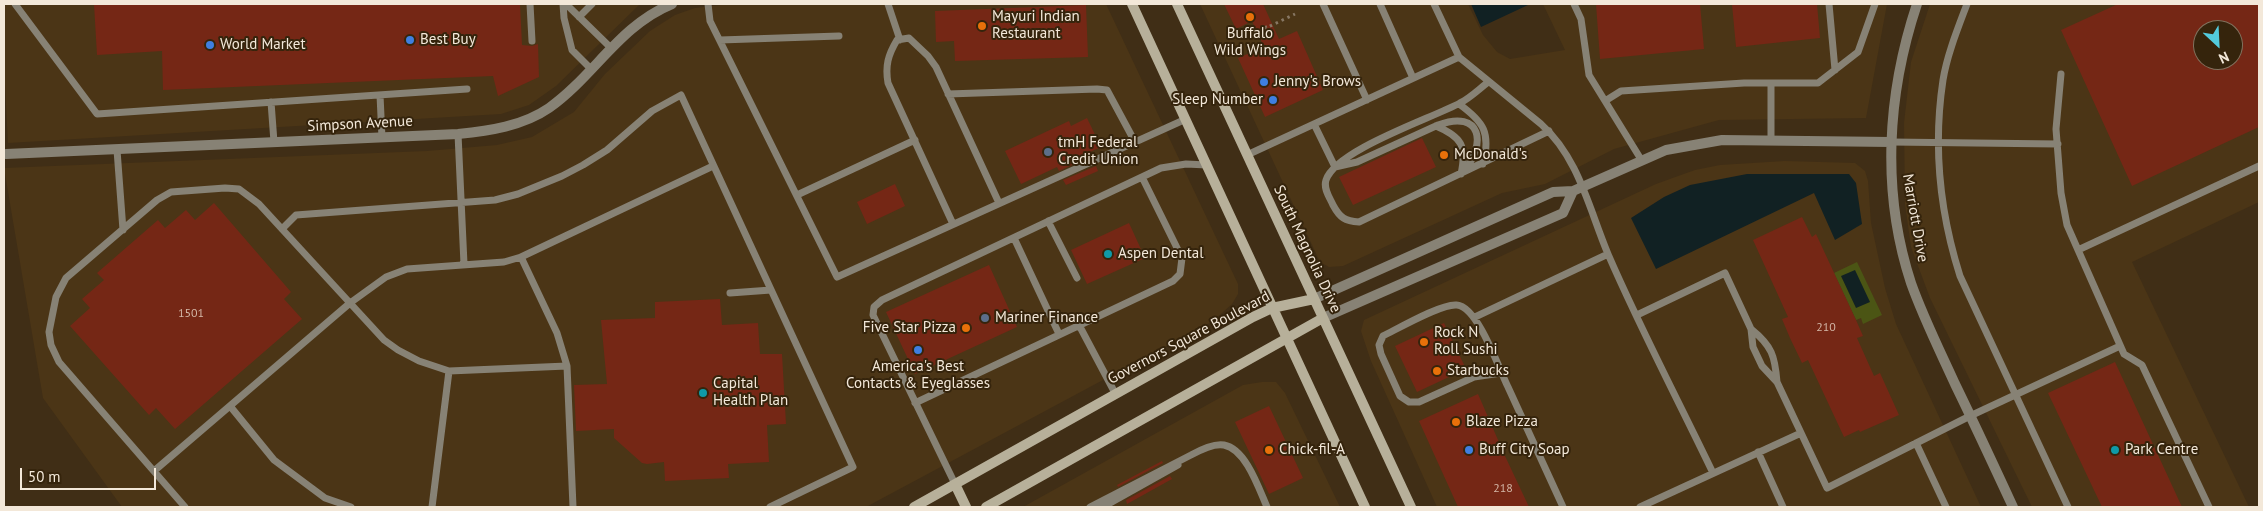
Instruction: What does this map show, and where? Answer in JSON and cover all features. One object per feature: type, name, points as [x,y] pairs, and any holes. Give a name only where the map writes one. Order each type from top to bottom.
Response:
[{"type":"main road","points":[[1132,4],[1365,507]]},
{"type":"main road","name":"South Magnolia Drive","points":[[1177,4],[1411,507]]},
{"type":"main road","name":"Governors Square Boulevard","points":[[914,507],[1115,393],[1272,308],[1314,299]]},
{"type":"main road","points":[[986,507],[1323,318]]},
{"type":"main road","points":[[955,484],[966,507]]},
{"type":"street","name":"Simpson Avenue","points":[[6,154],[382,138],[458,134],[492,130],[527,120],[548,108],[568,93],[635,24],[655,10],[672,4]]},
{"type":"street","name":"Marriott Drive","points":[[1917,4],[1899,66],[1891,142],[1891,175],[1899,236],[1911,283],[1937,345],[2013,507]]},
{"type":"street","name":"Governors Square Boulevard","points":[[1314,299],[1553,192],[1574,191],[1666,150],[1722,140],[1891,142]]},
{"type":"street","points":[[1323,318],[1563,213],[1574,191]]},
{"type":"lane","points":[[14,4],[97,114],[467,89]]},
{"type":"lane","points":[[530,4],[532,41]]},
{"type":"lane","points":[[565,4],[611,48]]},
{"type":"lane","points":[[565,4],[564,18],[572,50],[591,69]]},
{"type":"lane","points":[[579,17],[592,4]]},
{"type":"lane","points":[[708,4],[710,21],[836,277],[1186,119]]},
{"type":"lane","points":[[888,4],[900,40]]},
{"type":"lane","points":[[1323,4],[1367,100]]},
{"type":"lane","points":[[1380,4],[1414,78]]},
{"type":"lane","points":[[1434,4],[1458,57],[1549,131],[1564,152],[1583,187],[1608,254],[1713,473]]},
{"type":"lane","points":[[1574,4],[1581,20],[1589,75],[1642,161]]},
{"type":"lane","points":[[1829,4],[1835,70]]},
{"type":"lane","points":[[1605,101],[1621,92],[1772,83],[1818,83],[1858,52],[1875,4]]},
{"type":"lane","points":[[1966,4],[1943,79],[1938,142],[1943,211],[1950,244],[1960,276],[2068,507]]},
{"type":"lane","points":[[720,40],[839,36]]},
{"type":"lane","points":[[953,224],[888,84],[886,71],[889,54],[897,40],[909,38],[928,56],[948,94],[998,203]]},
{"type":"lane","points":[[1247,155],[1458,57]]},
{"type":"lane","points":[[2062,74],[2056,129],[2061,193],[2067,225],[2124,354],[2142,365],[2209,507]]},
{"type":"lane","points":[[1487,82],[1459,104],[1351,153],[1335,167],[1325,181],[1326,191],[1339,217],[1347,221],[1359,222],[1549,131]]},
{"type":"lane","points":[[1771,140],[1772,83]]},
{"type":"lane","points":[[948,94],[1107,90],[1135,142]]},
{"type":"lane","points":[[380,95],[382,138]]},
{"type":"lane","points":[[282,229],[296,215],[502,198],[562,176],[607,150],[652,111],[681,95],[853,467],[770,507]]},
{"type":"lane","points":[[272,102],[274,142]]},
{"type":"lane","points":[[1459,104],[1473,114],[1484,128],[1487,147],[1483,164]]},
{"type":"lane","points":[[1335,167],[1357,162],[1452,120],[1462,120],[1475,130],[1477,144],[1472,162],[1461,174]]},
{"type":"lane","points":[[1314,124],[1335,167]]},
{"type":"lane","points":[[1436,126],[1448,131],[1462,144],[1464,159],[1461,174]]},
{"type":"lane","points":[[458,134],[464,264]]},
{"type":"lane","points":[[797,196],[915,140]]},
{"type":"lane","points":[[1891,142],[2058,144]]},
{"type":"lane","points":[[117,150],[123,230]]},
{"type":"lane","points":[[955,484],[873,315],[874,308],[882,300],[1161,168],[1186,164],[1207,165]]},
{"type":"lane","points":[[154,471],[373,285],[408,268],[504,262],[521,257],[713,166]]},
{"type":"lane","points":[[2078,250],[2259,166]]},
{"type":"lane","points":[[915,403],[1172,280],[1180,274],[1182,258],[1142,177]]},
{"type":"lane","points":[[185,507],[59,362],[51,345],[50,332],[56,297],[66,278],[157,200],[171,192],[224,188],[239,189],[259,204],[384,340],[419,361],[449,371],[566,366]]},
{"type":"lane","points":[[1048,221],[1077,278]]},
{"type":"lane","points":[[1014,238],[1059,334]]},
{"type":"lane","points":[[1474,317],[1608,254]]},
{"type":"lane","points":[[521,257],[557,333],[566,366],[573,507]]},
{"type":"lane","points":[[1637,315],[1725,274],[1752,329],[1753,347],[1762,366],[1777,382],[1827,488],[1970,416],[2120,346]]},
{"type":"lane","points":[[730,293],[771,290]]},
{"type":"lane","points":[[1501,373],[1474,377],[1419,402],[1409,402],[1400,396],[1381,354],[1379,345],[1383,336],[1442,307],[1457,304],[1465,308],[1474,317],[1501,373],[1564,507]]},
{"type":"lane","points":[[1079,325],[1115,393]]},
{"type":"lane","points":[[1752,329],[1766,341],[1776,361],[1777,382]]},
{"type":"lane","points":[[432,507],[449,371]]},
{"type":"lane","points":[[230,406],[274,460],[324,498],[348,507]]},
{"type":"lane","points":[[1640,507],[1801,432]]},
{"type":"lane","points":[[1916,443],[1946,507]]},
{"type":"lane","points":[[1090,507],[1205,448],[1223,444],[1236,451],[1246,463],[1267,507]]},
{"type":"lane","points":[[1758,452],[1783,507]]},
{"type":"lane","points":[[1102,507],[1173,469],[1191,455]]},
{"type":"path","points":[[1265,26],[1266,28],[1295,14]]},
{"type":"shaded area","points":[[4,4],[640,4],[556,86],[529,105],[501,114],[8,143],[4,66]]},
{"type":"shaded area","points":[[729,4],[1106,4],[1238,284],[1238,294],[1232,304],[1213,321],[866,507],[122,507],[43,398],[4,168],[427,151],[497,145],[532,137],[574,112],[605,74],[650,31],[675,15],[695,8]]},
{"type":"shaded area","points":[[1200,4],[1468,4],[1483,35],[1497,52],[1510,59],[1565,50],[1543,4],[1887,4],[1866,118],[1719,120],[1614,149],[1545,184],[1502,193],[1343,266],[1329,267],[1320,262]]},
{"type":"shaded area","points":[[1471,4],[1527,4],[1528,5],[1481,27]]},
{"type":"shaded area","points":[[1930,4],[2259,4],[2259,202],[2132,262],[2249,507],[2032,507],[1930,298],[1911,247],[1905,204],[1904,123],[1911,62]]},
{"type":"shaded area","points":[[1785,161],[1855,163],[1865,171],[1868,181],[1871,223],[1885,288],[1896,324],[1981,507],[1437,507],[1371,361],[1361,331],[1364,320],[1656,184],[1695,170],[1720,165]]},
{"type":"shaded area","points":[[1747,174],[1849,174],[1856,183],[1862,224],[1835,240],[1814,193],[1656,269],[1631,218],[1664,197],[1690,185]]},
{"type":"shaded area","points":[[1855,270],[1870,302],[1856,308],[1841,276]]},
{"type":"shaded area","points":[[1276,382],[1285,393],[1340,507],[1023,507],[1243,385]]},
{"type":"green space","points":[[1857,262],[1882,315],[1863,324],[1861,318],[1856,320],[1834,273]]},
{"type":"building","points":[[94,4],[520,4],[522,45],[532,46],[538,44],[539,77],[498,96],[493,76],[163,90],[162,51],[97,55]]},
{"type":"building","points":[[1224,4],[1263,4],[1279,39],[1297,31],[1323,90],[1265,117],[1238,58],[1264,47],[1252,21],[1236,29]]},
{"type":"building","points":[[1596,4],[1700,4],[1704,49],[1600,59]]},
{"type":"building","points":[[1732,4],[1817,4],[1820,38],[1736,47]]},
{"type":"building","points":[[2118,4],[2259,4],[2259,127],[2132,186],[2061,30]]},
{"type":"building","points":[[1086,5],[1088,57],[955,61],[954,41],[936,42],[935,11]]},
{"type":"building","name":"tmH Federal Credit Union","points":[[1087,118],[1101,147],[1090,152],[1091,156],[1059,171],[1057,167],[1021,184],[1005,151],[1069,121],[1071,126]]},
{"type":"building","points":[[1422,138],[1436,167],[1353,205],[1339,177]]},
{"type":"building","points":[[1096,166],[1098,171],[1066,185],[1063,180]]},
{"type":"building","points":[[895,184],[905,206],[867,224],[857,202]]},
{"type":"building","points":[[214,203],[291,292],[284,299],[302,319],[175,429],[156,408],[149,415],[70,326],[90,308],[82,299],[104,280],[97,273],[158,220],[165,228],[186,210],[195,220]]},
{"type":"building","points":[[1802,217],[1812,237],[1816,234],[1856,320],[1863,336],[1857,338],[1874,376],[1880,373],[1899,415],[1844,437],[1808,360],[1802,363],[1790,338],[1782,319],[1788,317],[1753,240]]},
{"type":"building","name":"Aspen Dental","points":[[1129,223],[1145,258],[1087,284],[1071,250]]},
{"type":"building","points":[[989,265],[1017,327],[915,374],[886,312]]},
{"type":"building","name":"Capital Health Plan","points":[[720,299],[722,325],[758,323],[760,354],[782,354],[786,424],[767,425],[769,462],[728,464],[729,478],[665,481],[664,462],[642,463],[614,438],[614,429],[576,431],[574,385],[607,384],[601,320],[655,318],[655,302]]},
{"type":"building","points":[[1444,323],[1466,369],[1417,392],[1395,346]]},
{"type":"building","name":"Park Centre","points":[[2115,362],[2182,507],[2102,507],[2048,393]]},
{"type":"building","points":[[1478,394],[1529,507],[1458,507],[1419,421]]},
{"type":"building","name":"Chick-fil-A","points":[[1269,406],[1303,478],[1269,494],[1235,422]]},
{"type":"building","points":[[1162,461],[1163,463],[1118,487],[1117,485]]},
{"type":"building","points":[[1170,476],[1172,479],[1127,504],[1126,500]]},
{"type":"place","name":"Buffalo Wild Wings","points":[[1250,17]]},
{"type":"place","name":"Mayuri Indian Restaurant","points":[[982,26]]},
{"type":"place","name":"Best Buy","points":[[410,40]]},
{"type":"place","name":"World Market","points":[[210,45]]},
{"type":"place","name":"Jenny's Brows","points":[[1264,82]]},
{"type":"place","name":"Sleep Number","points":[[1273,100]]},
{"type":"place","name":"tmH Federal Credit Union","points":[[1048,152]]},
{"type":"place","name":"McDonald's","points":[[1444,155]]},
{"type":"place","name":"Aspen Dental","points":[[1108,254]]},
{"type":"place","name":"Mariner Finance","points":[[985,318]]},
{"type":"place","name":"Five Star Pizza","points":[[966,328]]},
{"type":"place","name":"Rock N Roll Sushi","points":[[1424,342]]},
{"type":"place","name":"America's Best Contacts & Eyeglasses","points":[[918,350]]},
{"type":"place","name":"Starbucks","points":[[1437,371]]},
{"type":"place","name":"Capital Health Plan","points":[[703,393]]},
{"type":"place","name":"Blaze Pizza","points":[[1456,422]]},
{"type":"place","name":"Chick-fil-A","points":[[1269,450]]},
{"type":"place","name":"Buff City Soap","points":[[1469,450]]},
{"type":"place","name":"Park Centre","points":[[2115,450]]}]
